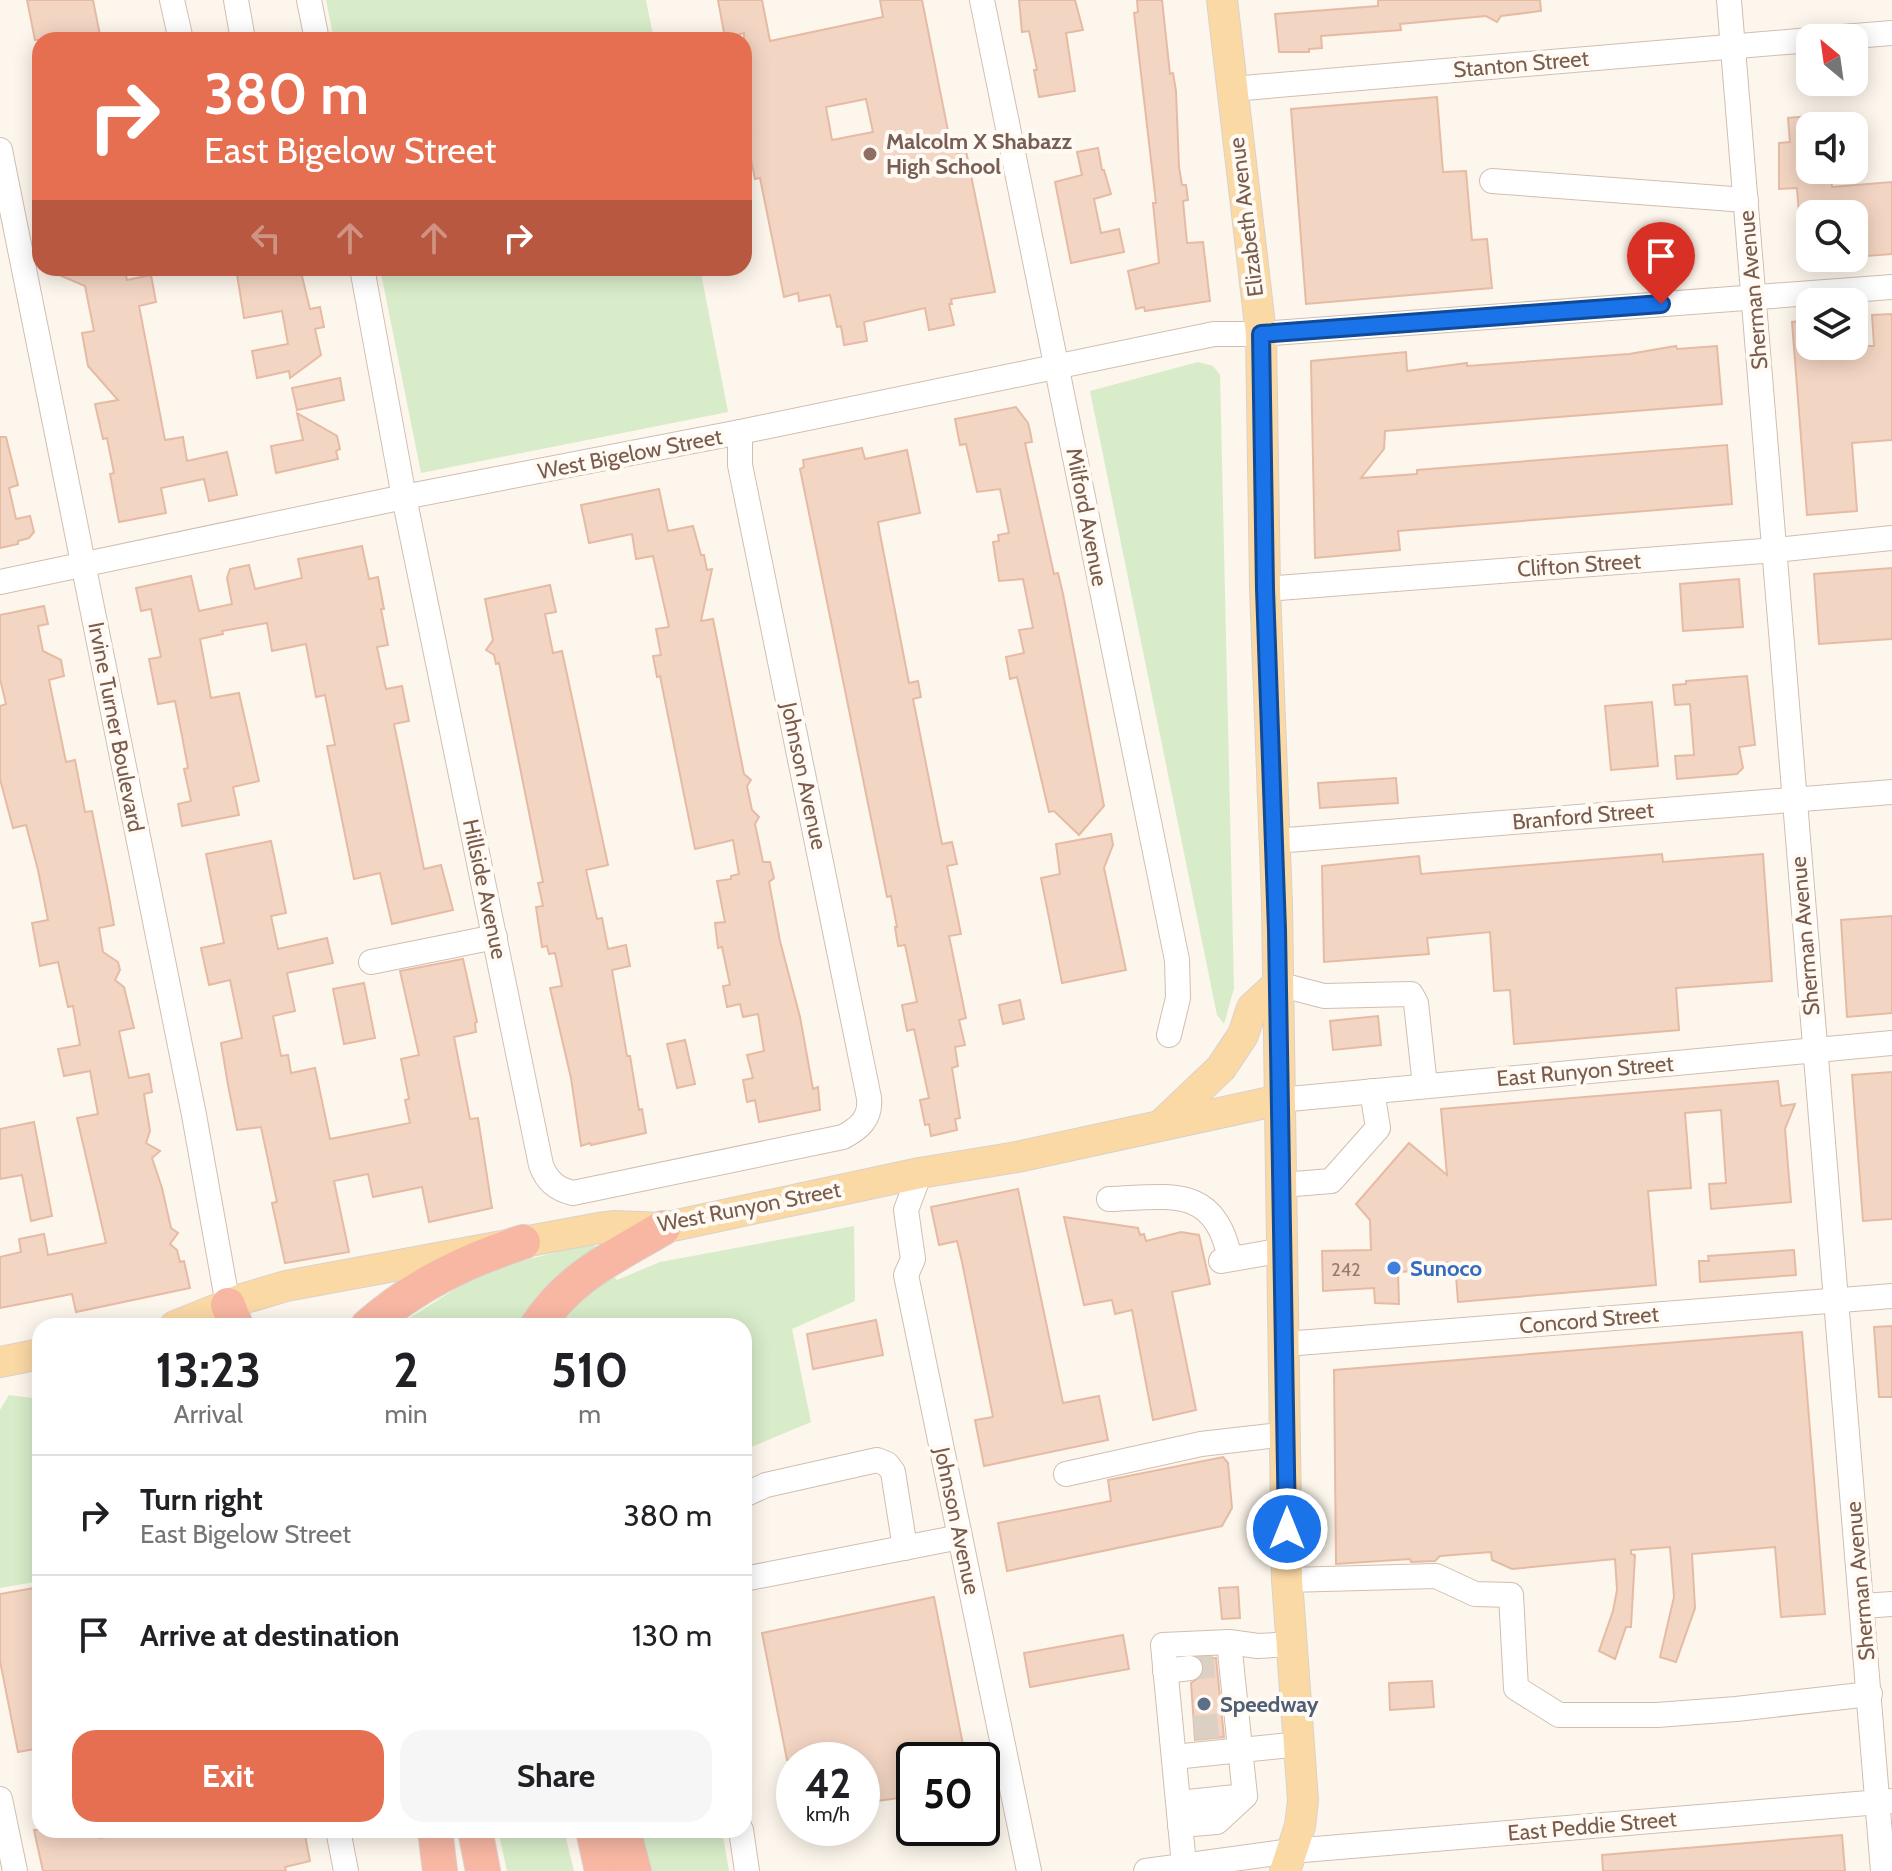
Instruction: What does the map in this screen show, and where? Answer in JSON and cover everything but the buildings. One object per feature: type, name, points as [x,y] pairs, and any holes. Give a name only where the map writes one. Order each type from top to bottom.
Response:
[{"type":"highway","points":[[542,1318],[573,1282],[663,1228]]},
{"type":"highway","points":[[378,1318],[434,1278],[468,1261],[523,1242]]},
{"type":"highway","points":[[436,1838],[440,1869]]},
{"type":"main road","name":"Elizabeth Avenue","points":[[1222,0],[1261,334],[1265,589],[1278,984],[1287,1580],[1303,1813],[1292,1864]]},
{"type":"main road","points":[[1159,1126],[1221,1068],[1243,1035],[1252,1008],[1278,984]]},
{"type":"main road","name":"West Runyon Street","points":[[232,1315],[286,1286],[616,1226],[663,1228],[920,1173],[1017,1157],[1279,1100]]},
{"type":"main road","points":[[0,1375],[22,1358]]},
{"type":"street","points":[[172,0],[179,32]]},
{"type":"street","points":[[236,0],[242,32]]},
{"type":"street","points":[[309,0],[315,32]]},
{"type":"street","name":"Milford Avenue","points":[[982,0],[1177,960],[1178,998],[1169,1035]]},
{"type":"street","name":"Sherman Avenue","points":[[1729,0],[1835,1300],[1870,1694],[1886,1802],[1883,1871]]},
{"type":"street","points":[[1868,35],[1892,33]]},
{"type":"street","name":"Stanton Street","points":[[1232,89],[1796,41]]},
{"type":"street","name":"Irvine Turner Boulevard","points":[[0,150],[232,1315]]},
{"type":"street","points":[[1492,181],[1746,200]]},
{"type":"street","name":"Hillside Avenue","points":[[363,276],[404,497],[541,1165],[549,1181],[557,1188],[582,1193],[843,1137],[855,1131],[866,1119]]},
{"type":"street","name":"West Bigelow Street","points":[[0,582],[404,497],[740,432],[1214,334],[1261,334],[1892,287]]},
{"type":"street","name":"Johnson Avenue","points":[[740,432],[740,465],[869,1098],[866,1119]]},
{"type":"street","name":"Clifton Street","points":[[1265,589],[1776,550],[1892,538]]},
{"type":"street","name":"Branford Street","points":[[1275,841],[1892,792]]},
{"type":"street","points":[[371,962],[495,937]]},
{"type":"street","points":[[1278,984],[1324,996],[1411,994],[1416,1003],[1425,1086]]},
{"type":"street","name":"East Runyon Street","points":[[1279,1100],[1892,1043]]},
{"type":"street","points":[[1282,1185],[1331,1181],[1378,1128],[1372,1091]]},
{"type":"street","name":"Johnson Avenue","points":[[920,1173],[906,1210],[913,1259],[906,1275],[1029,1871]]},
{"type":"street","points":[[1109,1199],[1182,1197],[1207,1211],[1217,1223],[1225,1260],[1283,1250]]},
{"type":"street","name":"Concord Street","points":[[1285,1344],[1892,1296]]},
{"type":"street","points":[[1066,1474],[1201,1444],[1287,1434]]},
{"type":"street","points":[[752,1491],[766,1485],[877,1460],[887,1464],[893,1472],[905,1548]]},
{"type":"street","points":[[752,1577],[960,1537]]},
{"type":"street","points":[[1287,1580],[1436,1576],[1475,1594],[1511,1595],[1516,1688],[1559,1715],[1673,1714],[1870,1694]]},
{"type":"street","points":[[1862,1606],[1892,1604]]},
{"type":"street","points":[[1184,1865],[1174,1757],[1183,1730],[1165,1671],[1163,1645],[1227,1657],[1258,1646],[1293,1644]]},
{"type":"street","points":[[1180,1814],[1245,1796],[1240,1749],[1231,1724],[1227,1657]]},
{"type":"street","points":[[1165,1671],[1190,1668]]},
{"type":"street","points":[[1174,1757],[1300,1744]]},
{"type":"street","points":[[0,1799],[15,1871]]},
{"type":"street","name":"East Peddie Street","points":[[1146,1871],[1184,1865],[1292,1864],[1886,1802]]},
{"type":"street","points":[[340,1838],[346,1871]]},
{"type":"street","points":[[742,1838],[747,1871]]},
{"type":"green space","points":[[326,0],[646,0],[652,32],[332,32]]},
{"type":"green space","points":[[382,276],[702,276],[728,412],[421,473]]},
{"type":"green space","points":[[1198,362],[1213,366],[1220,375],[1234,988],[1224,1024],[1217,1015],[1090,391]]},
{"type":"green space","points":[[854,1226],[855,1301],[792,1329],[811,1422],[752,1447],[752,1318],[563,1318],[578,1300],[612,1274],[617,1280],[660,1262]]},
{"type":"green space","points":[[594,1243],[597,1250],[552,1283],[524,1318],[410,1318],[485,1270]]},
{"type":"green space","points":[[9,1395],[32,1398],[32,1582],[0,1588],[0,1410]]},
{"type":"green space","points":[[500,1838],[566,1838],[574,1871],[507,1871]]},
{"type":"green space","points":[[642,1838],[723,1838],[729,1871],[652,1871]]},
{"type":"tunnel","points":[[1190,1668],[1220,1665]]},
{"type":"tunnel","points":[[1194,1728],[1225,1725]]},
{"type":"place","name":"Malcolm X Shabazz High School","points":[[870,154]]},
{"type":"place","name":"Sunoco","points":[[1394,1268]]},
{"type":"place","name":"Speedway","points":[[1204,1704]]},
{"type":"route","points":[[1287,1529],[1277,930],[1265,589],[1261,334],[1661,304]]}]
